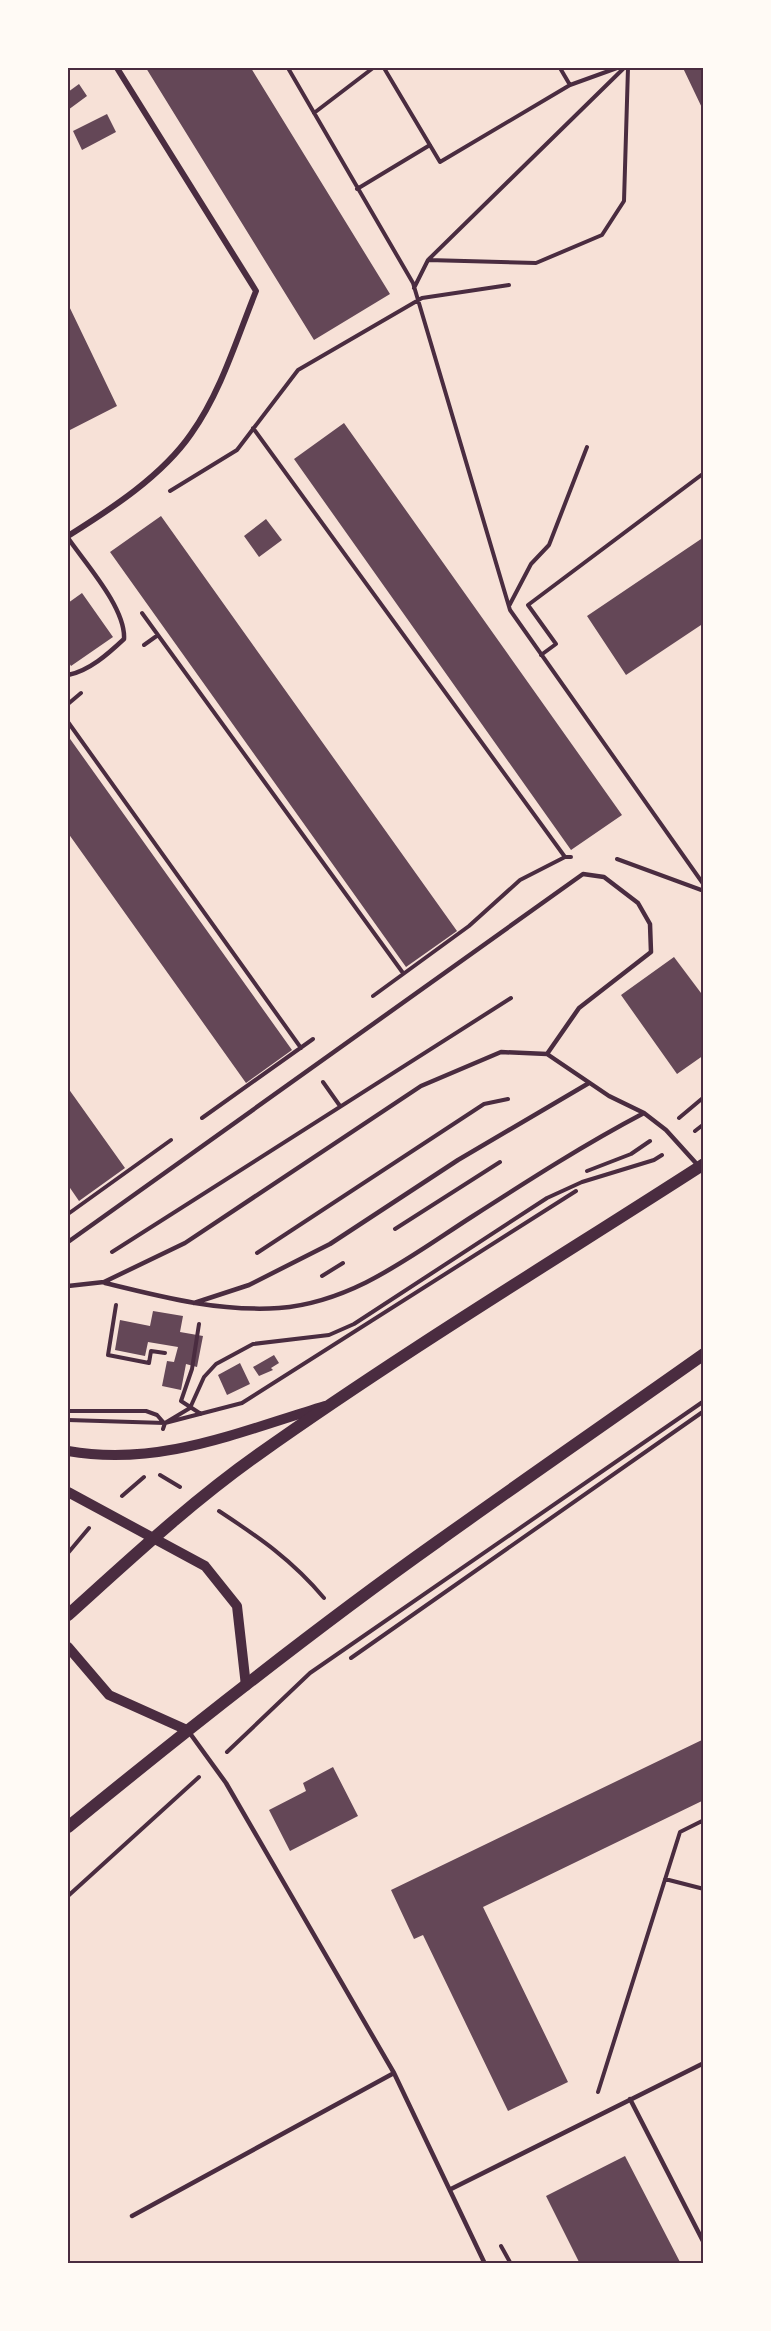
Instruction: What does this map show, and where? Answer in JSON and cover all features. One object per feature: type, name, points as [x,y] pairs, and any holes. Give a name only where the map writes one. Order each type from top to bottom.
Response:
[{"type":"main road","points":[[68,1615],[153,1538],[258,1455],[702,1168]]},
{"type":"main road","points":[[68,1827],[187,1730],[436,1542],[704,1354]]},
{"type":"street","points":[[68,537],[153,475],[192,434],[205,411],[256,291],[117,68]]},
{"type":"street","points":[[68,1451],[127,1457],[184,1448],[337,1402]]},
{"type":"street","points":[[68,1492],[205,1566],[237,1606],[246,1686]]},
{"type":"street","points":[[68,1647],[92,1678],[109,1695],[187,1730]]},
{"type":"lane","points":[[68,537],[117,609],[125,627],[124,639],[110,652],[80,673],[68,675]]},
{"type":"lane","points":[[68,1242],[583,874],[604,877],[638,903],[650,924],[651,952],[579,1008],[547,1054]]},
{"type":"lane","points":[[68,1286],[104,1282],[185,1243],[421,1086],[501,1052],[547,1054],[589,1083],[644,1113],[666,1130],[702,1168]]},
{"type":"lane","points":[[192,1304],[249,1285],[330,1244],[458,1160],[589,1083]]},
{"type":"lane","points":[[104,1282],[192,1304],[277,1308],[310,1303],[369,1283],[564,1157],[644,1113]]},
{"type":"lane","points":[[187,1730],[214,1765],[394,2073],[485,2264]]},
{"type":"lane","points":[[451,2189],[704,2063]]},
{"type":"lane","points":[[132,2216],[394,2073]]},
{"type":"lane","points":[[630,2099],[704,2243]]},
{"type":"path","points":[[287,68],[414,288],[508,606],[704,885]]},
{"type":"path","points":[[314,113],[373,68]]},
{"type":"path","points":[[384,68],[440,162],[570,85],[617,68]]},
{"type":"path","points":[[560,68],[570,85]]},
{"type":"path","points":[[428,260],[536,263],[602,235],[624,201],[626,68]]},
{"type":"path","points":[[414,288],[428,260],[626,68]]},
{"type":"path","points":[[357,189],[430,145]]},
{"type":"path","points":[[162,496],[237,450],[298,370],[418,300],[508,285]]},
{"type":"path","points":[[253,428],[564,857]]},
{"type":"path","points":[[508,606],[531,564],[549,545],[587,447]]},
{"type":"path","points":[[541,655],[556,644],[528,605],[704,473]]},
{"type":"path","points":[[138,608],[403,973]]},
{"type":"path","points":[[68,722],[301,1047]]},
{"type":"path","points":[[111,1252],[510,998]]},
{"type":"path","points":[[257,1253],[484,1104],[508,1099]]},
{"type":"path","points":[[393,1230],[509,1156]]},
{"type":"path","points":[[68,1420],[165,1423],[242,1402],[576,1191]]},
{"type":"path","points":[[314,1282],[344,1262]]},
{"type":"path","points":[[117,1300],[108,1355],[149,1363],[151,1351],[165,1353]]},
{"type":"path","points":[[199,1315],[200,1334],[186,1392],[181,1401],[201,1415]]},
{"type":"path","points":[[68,1896],[157,1813],[214,1765],[310,1673],[704,1401]]},
{"type":"path","points":[[68,1411],[146,1411],[157,1415],[165,1423]]},
{"type":"path","points":[[351,1658],[704,1412]]},
{"type":"path","points":[[150,1469],[201,1499],[278,1550],[306,1577],[359,1640]]},
{"type":"path","points":[[590,2119],[680,1832],[702,1821],[704,1825]]},
{"type":"path","points":[[665,1879],[704,1889]]},
{"type":"building","points":[[146,68],[251,68],[390,294],[314,340]]},
{"type":"building","points":[[683,68],[704,68],[704,112]]},
{"type":"building","points":[[79,84],[87,96],[68,110],[68,92]]},
{"type":"building","points":[[107,114],[116,132],[82,150],[73,131]]},
{"type":"building","points":[[68,304],[117,406],[68,431]]},
{"type":"building","points":[[344,423],[622,815],[571,850],[294,459]]},
{"type":"building","points":[[161,516],[457,931],[406,967],[110,552]]},
{"type":"building","points":[[266,519],[282,540],[259,557],[244,536]]},
{"type":"building","points":[[704,537],[704,623],[626,675],[587,616]]},
{"type":"building","points":[[82,593],[113,637],[71,666],[68,661],[68,603]]},
{"type":"building","points":[[68,736],[292,1050],[246,1083],[68,833]]},
{"type":"building","points":[[674,957],[704,997],[704,1055],[677,1074],[621,995]]},
{"type":"building","points":[[68,1088],[125,1168],[79,1201],[68,1185]]},
{"type":"building","points":[[153,1311],[183,1316],[180,1332],[203,1336],[197,1367],[186,1364],[181,1390],[162,1386],[167,1361],[174,1362],[178,1347],[148,1342],[145,1356],[115,1350],[120,1320],[150,1326]]},
{"type":"building","points":[[274,1355],[279,1363],[271,1368],[273,1370],[259,1376],[253,1367]]},
{"type":"building","points":[[240,1363],[250,1384],[227,1395],[218,1375]]},
{"type":"building","points":[[704,1739],[704,1800],[483,1907],[568,2082],[508,2111],[423,1935],[414,1939],[391,1890]]},
{"type":"building","points":[[333,1767],[358,1816],[290,1851],[269,1810],[306,1791],[303,1783]]},
{"type":"building","points":[[625,2156],[681,2264],[580,2264],[546,2196]]}]
